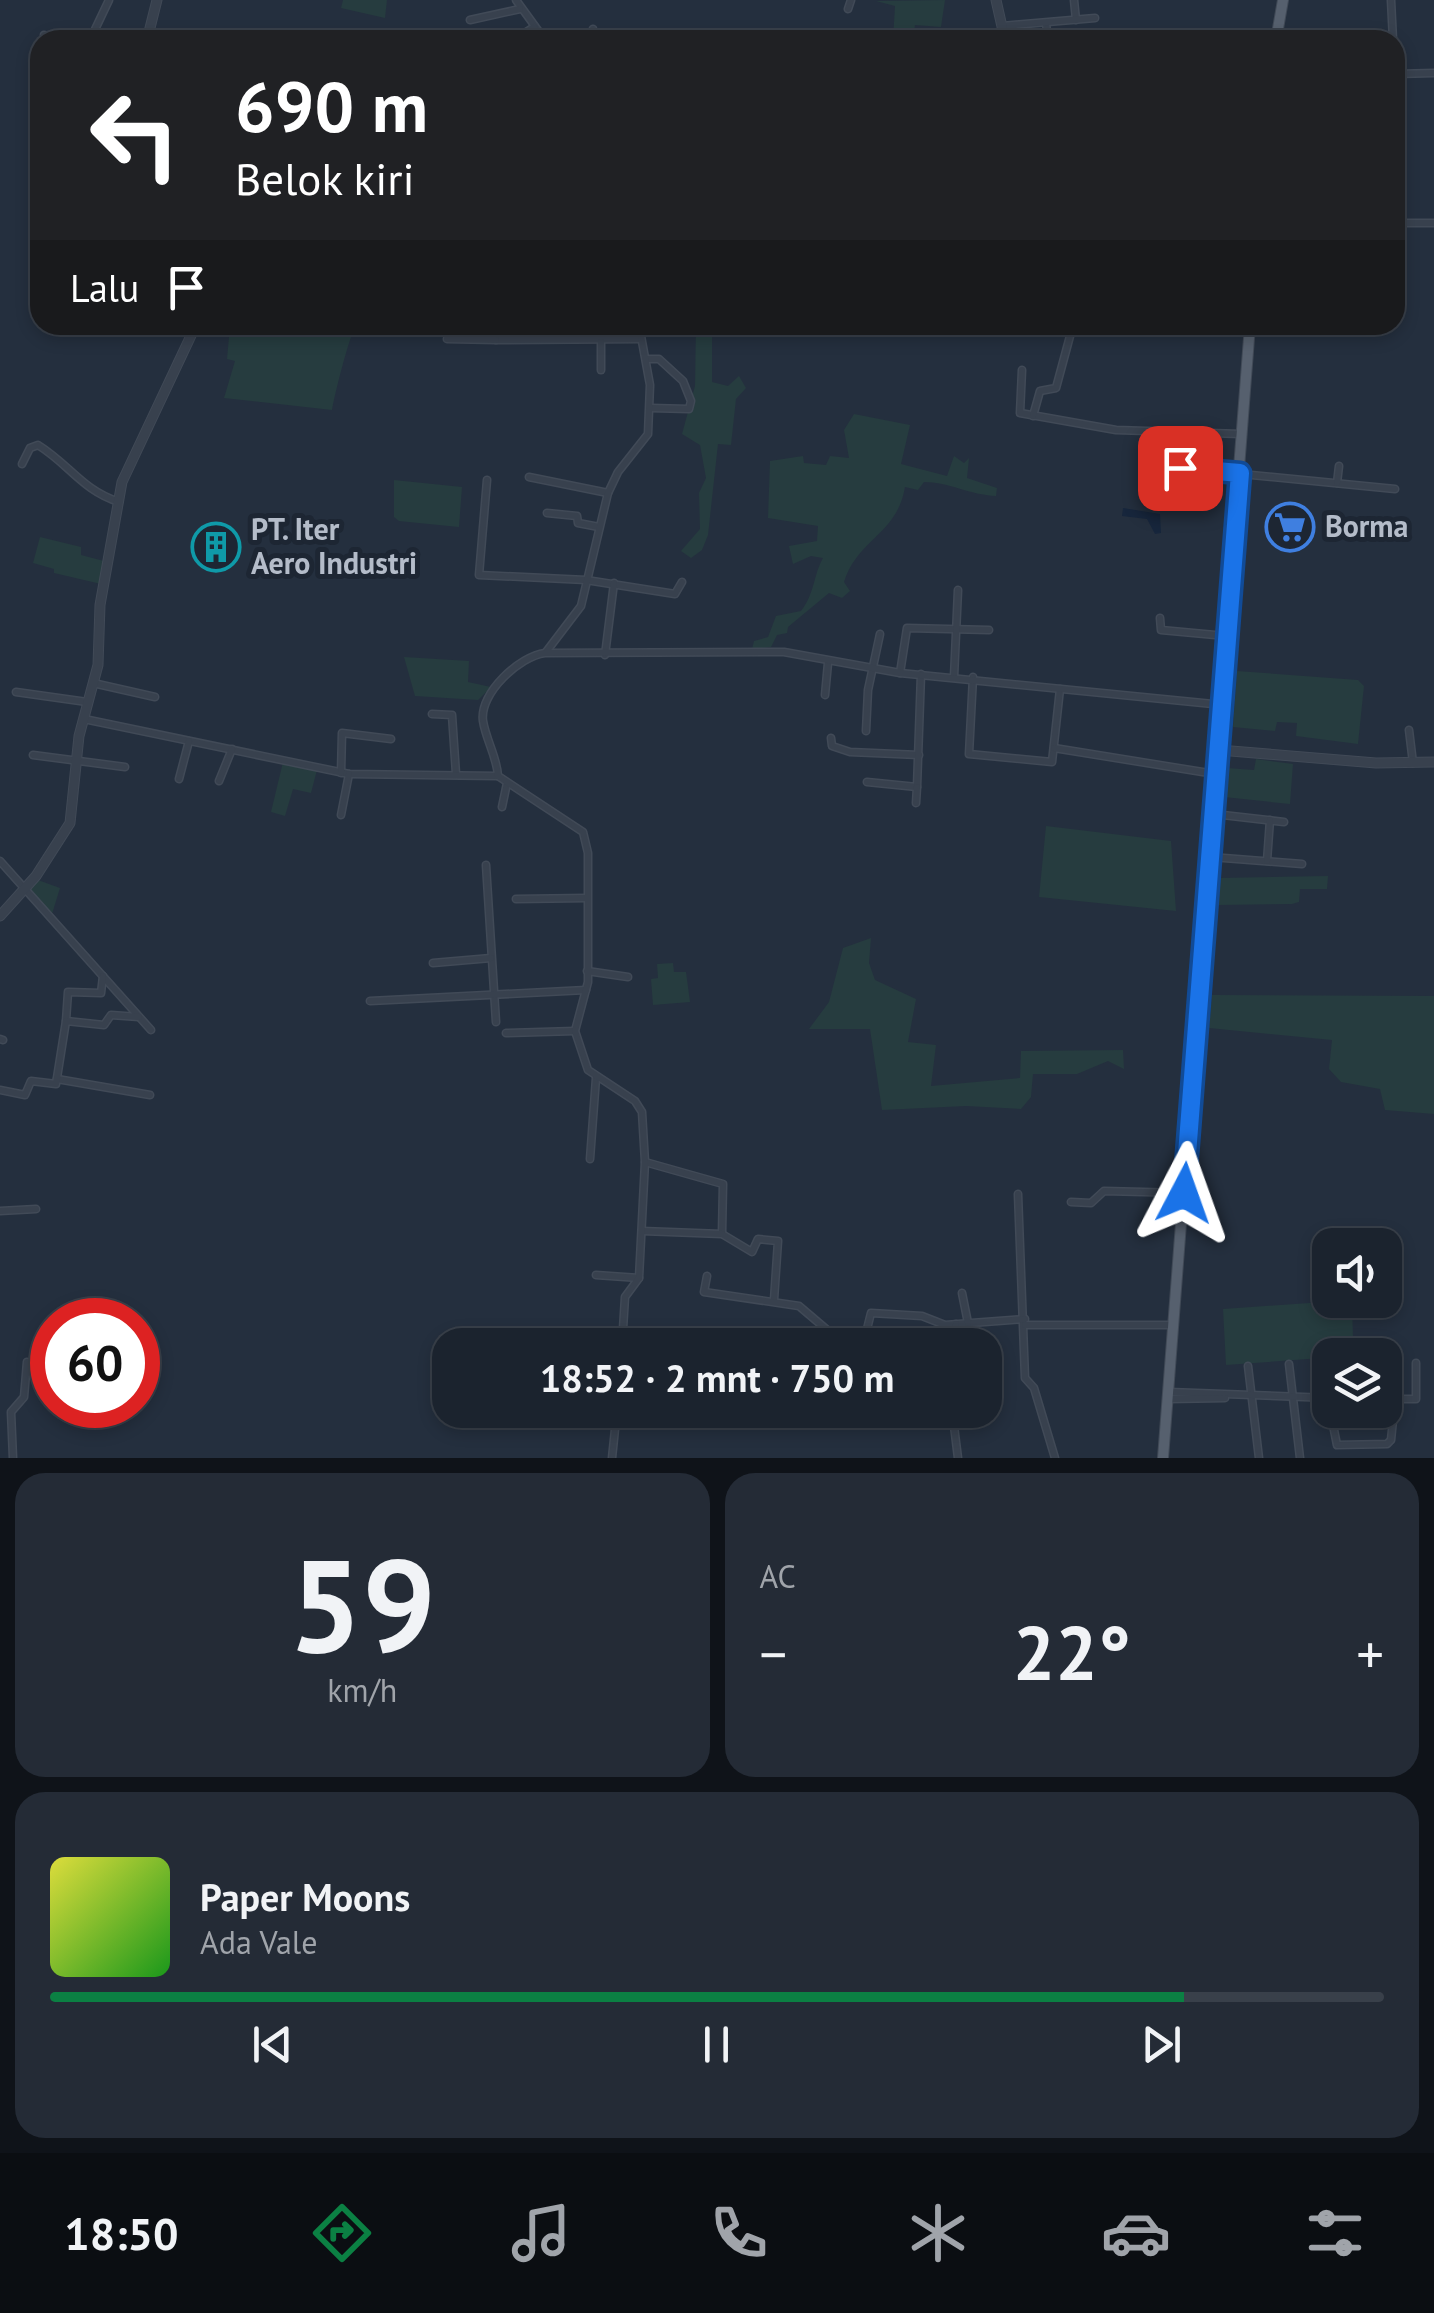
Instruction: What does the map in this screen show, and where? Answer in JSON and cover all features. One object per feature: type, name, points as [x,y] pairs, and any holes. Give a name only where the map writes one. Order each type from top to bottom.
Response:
[{"type":"main road","points":[[1282,30],[1283,0]]},
{"type":"main road","points":[[1164,1458],[1249,335]]},
{"type":"street","points":[[94,30],[108,0]]},
{"type":"street","points":[[149,30],[157,0]]},
{"type":"street","points":[[516,0],[537,30]]},
{"type":"street","points":[[848,9],[851,0]]},
{"type":"street","points":[[996,0],[1006,30]]},
{"type":"street","points":[[1074,0],[1076,20]]},
{"type":"street","points":[[1391,0],[1393,30]]},
{"type":"street","points":[[470,20],[520,9]]},
{"type":"street","points":[[1021,30],[1095,18]]},
{"type":"street","points":[[1046,23],[1047,30]]},
{"type":"street","points":[[529,30],[534,27]]},
{"type":"street","points":[[1405,72],[1434,74]]},
{"type":"street","points":[[1405,223],[1434,223]]},
{"type":"street","points":[[0,916],[70,822],[75,760],[98,666],[100,605],[128,466],[191,335]]},
{"type":"street","points":[[496,335],[496,340]]},
{"type":"street","points":[[570,342],[571,335]]},
{"type":"street","points":[[545,653],[580,606],[608,493],[618,472],[646,438],[651,408],[641,335]]},
{"type":"street","points":[[1033,416],[1040,390],[1056,388],[1070,335]]},
{"type":"street","points":[[447,338],[570,342],[642,338]]},
{"type":"street","points":[[601,342],[601,370]]},
{"type":"street","points":[[646,359],[659,359],[670,368],[691,401],[689,409],[651,408]]},
{"type":"street","points":[[1022,370],[1017,410],[1033,416],[1116,430],[1242,434]]},
{"type":"street","points":[[22,464],[30,448],[38,445],[61,460],[92,493],[120,502]]},
{"type":"street","points":[[1337,483],[1339,466]]},
{"type":"street","points":[[1180,468],[1396,489]]},
{"type":"street","points":[[530,477],[608,493]]},
{"type":"street","points":[[487,480],[479,575],[586,580],[675,594],[682,582]]},
{"type":"street","points":[[547,513],[577,516],[578,523],[599,527]]},
{"type":"street","points":[[606,655],[614,583]]},
{"type":"street","points":[[954,677],[958,590]]},
{"type":"street","points":[[1160,618],[1161,630],[1228,636]]},
{"type":"street","points":[[900,673],[908,628],[990,630]]},
{"type":"street","points":[[866,731],[880,634]]},
{"type":"street","points":[[498,776],[483,721],[484,707],[520,663],[545,653],[784,652],[900,673],[1223,706]]},
{"type":"street","points":[[825,695],[828,662]]},
{"type":"street","points":[[916,803],[921,674]]},
{"type":"street","points":[[973,678],[968,754],[1052,762],[1060,689]]},
{"type":"street","points":[[93,684],[154,697]]},
{"type":"street","points":[[16,692],[88,702]]},
{"type":"street","points":[[432,714],[453,716],[456,774]]},
{"type":"street","points":[[84,720],[345,774],[498,776],[584,832],[588,853],[587,971],[575,1031],[584,1061],[596,1078],[641,1109],[642,1231],[638,1278],[624,1297],[623,1328]]},
{"type":"street","points":[[1409,730],[1414,764]]},
{"type":"street","points":[[340,815],[345,774],[342,732],[391,739]]},
{"type":"street","points":[[831,738],[832,746],[850,752],[919,755]]},
{"type":"street","points":[[180,779],[189,741]]},
{"type":"street","points":[[1054,748],[1217,774]]},
{"type":"street","points":[[219,781],[232,749]]},
{"type":"street","points":[[1220,750],[1414,764],[1434,762]]},
{"type":"street","points":[[33,755],[125,767]]},
{"type":"street","points":[[867,782],[917,787]]},
{"type":"street","points":[[502,807],[508,784]]},
{"type":"street","points":[[1214,814],[1284,822]]},
{"type":"street","points":[[1267,861],[1270,820]]},
{"type":"street","points":[[1211,857],[1302,864]]},
{"type":"street","points":[[0,861],[152,1030]]},
{"type":"street","points":[[486,865],[496,1022]]},
{"type":"street","points":[[516,899],[587,898]]},
{"type":"street","points":[[432,963],[491,958]]},
{"type":"street","points":[[587,971],[628,977]]},
{"type":"street","points":[[0,1090],[26,1096],[31,1080],[53,1085],[68,992],[101,993],[103,975]]},
{"type":"street","points":[[370,1001],[586,990]]},
{"type":"street","points":[[66,1020],[104,1025],[111,1014],[140,1017]]},
{"type":"street","points":[[506,1032],[575,1031]]},
{"type":"street","points":[[590,1158],[596,1078]]},
{"type":"street","points":[[57,1079],[150,1095]]},
{"type":"street","points":[[644,1162],[723,1184],[722,1234]]},
{"type":"street","points":[[1071,1202],[1092,1203],[1104,1191],[1184,1193]]},
{"type":"street","points":[[1018,1194],[1025,1378],[1034,1388],[1055,1458]]},
{"type":"street","points":[[0,1211],[36,1209]]},
{"type":"street","points":[[642,1231],[722,1234],[752,1252],[758,1239],[779,1242],[774,1300]]},
{"type":"street","points":[[596,1275],[638,1278]]},
{"type":"street","points":[[706,1276],[704,1292],[774,1300],[803,1308],[832,1334],[866,1333],[871,1313],[956,1324],[1175,1325]]},
{"type":"street","points":[[962,1293],[968,1323]]},
{"type":"street","points":[[956,1324],[956,1328]]},
{"type":"street","points":[[13,1458],[15,1406],[25,1394],[27,1362]]},
{"type":"street","points":[[1402,1400],[1416,1400],[1416,1363]]},
{"type":"street","points":[[1290,1364],[1300,1458]]},
{"type":"street","points":[[1248,1366],[1258,1458]]},
{"type":"street","points":[[1169,1395],[1312,1397]]},
{"type":"street","points":[[4,1405],[15,1406]]},
{"type":"street","points":[[612,1458],[614,1428]]},
{"type":"street","points":[[954,1428],[958,1458]]},
{"type":"street","points":[[1333,1428],[1336,1446],[1387,1444],[1392,1428]]},
{"type":"green space","points":[[343,0],[387,0],[385,18],[341,8]]},
{"type":"green space","points":[[945,0],[941,27],[915,25],[914,30],[894,30],[895,6],[876,1]]},
{"type":"green space","points":[[229,335],[352,335],[332,410],[224,398],[235,361],[227,359]]},
{"type":"green space","points":[[696,335],[712,335],[712,382],[728,386],[739,376],[746,388],[736,399],[731,445],[718,444],[708,535],[702,550],[691,558],[681,551],[700,529],[699,493],[706,478],[700,445],[682,434],[695,386]]},
{"type":"green space","points":[[854,414],[910,425],[901,464],[947,476],[954,456],[964,463],[969,458],[967,478],[997,488],[996,496],[924,482],[918,490],[905,487],[894,516],[850,567],[844,582],[850,591],[842,598],[829,593],[788,627],[787,633],[777,635],[771,647],[752,649],[754,641],[768,637],[776,616],[801,611],[823,558],[811,556],[793,564],[789,546],[817,541],[818,526],[768,518],[770,461],[803,456],[804,463],[826,465],[830,456],[849,458],[844,430]]},
{"type":"green space","points":[[394,480],[462,487],[459,527],[399,521],[394,517]]},
{"type":"green space","points":[[40,537],[81,547],[81,555],[104,561],[101,584],[54,573],[54,569],[33,563]]},
{"type":"green space","points":[[404,657],[469,661],[468,682],[491,687],[478,700],[415,696]]},
{"type":"green space","points":[[1237,671],[1358,680],[1364,686],[1358,744],[1296,736],[1297,723],[1277,722],[1275,731],[1233,727]]},
{"type":"green space","points":[[1256,759],[1293,764],[1290,804],[1224,797],[1227,768],[1254,770]]},
{"type":"green space","points":[[283,762],[317,770],[311,793],[293,789],[285,816],[271,812]]},
{"type":"green space","points":[[1046,826],[1171,841],[1176,911],[1039,897]]},
{"type":"green space","points":[[1328,876],[1327,889],[1300,889],[1299,902],[1292,904],[1217,905],[1219,878]]},
{"type":"green space","points":[[38,880],[60,888],[52,914],[30,889]]},
{"type":"green space","points":[[871,938],[869,963],[875,980],[916,999],[908,1042],[936,1045],[931,1086],[1020,1078],[1021,1051],[1123,1050],[1124,1069],[1108,1061],[1077,1074],[1033,1074],[1031,1097],[1021,1109],[966,1106],[882,1110],[870,1029],[809,1029],[829,1002],[843,948]]},
{"type":"green space","points":[[673,963],[674,972],[686,972],[690,1002],[653,1005],[651,979],[658,978],[657,964]]},
{"type":"green space","points":[[1212,995],[1434,996],[1434,1114],[1385,1110],[1380,1089],[1341,1082],[1329,1069],[1332,1040],[1209,1028]]},
{"type":"green space","points":[[1312,1303],[1312,1318],[1352,1318],[1353,1338],[1312,1338],[1312,1359],[1226,1365],[1223,1309]]},
{"type":"water","points":[[1123,508],[1160,514],[1161,533],[1155,534],[1147,519],[1122,516]]},
{"type":"place","name":"Borma","points":[[1290,527]]},
{"type":"place","name":"PT. Iter Aero Industri","points":[[216,547]]},
{"type":"route","points":[[1180,468],[1240,473],[1184,1193]]}]
